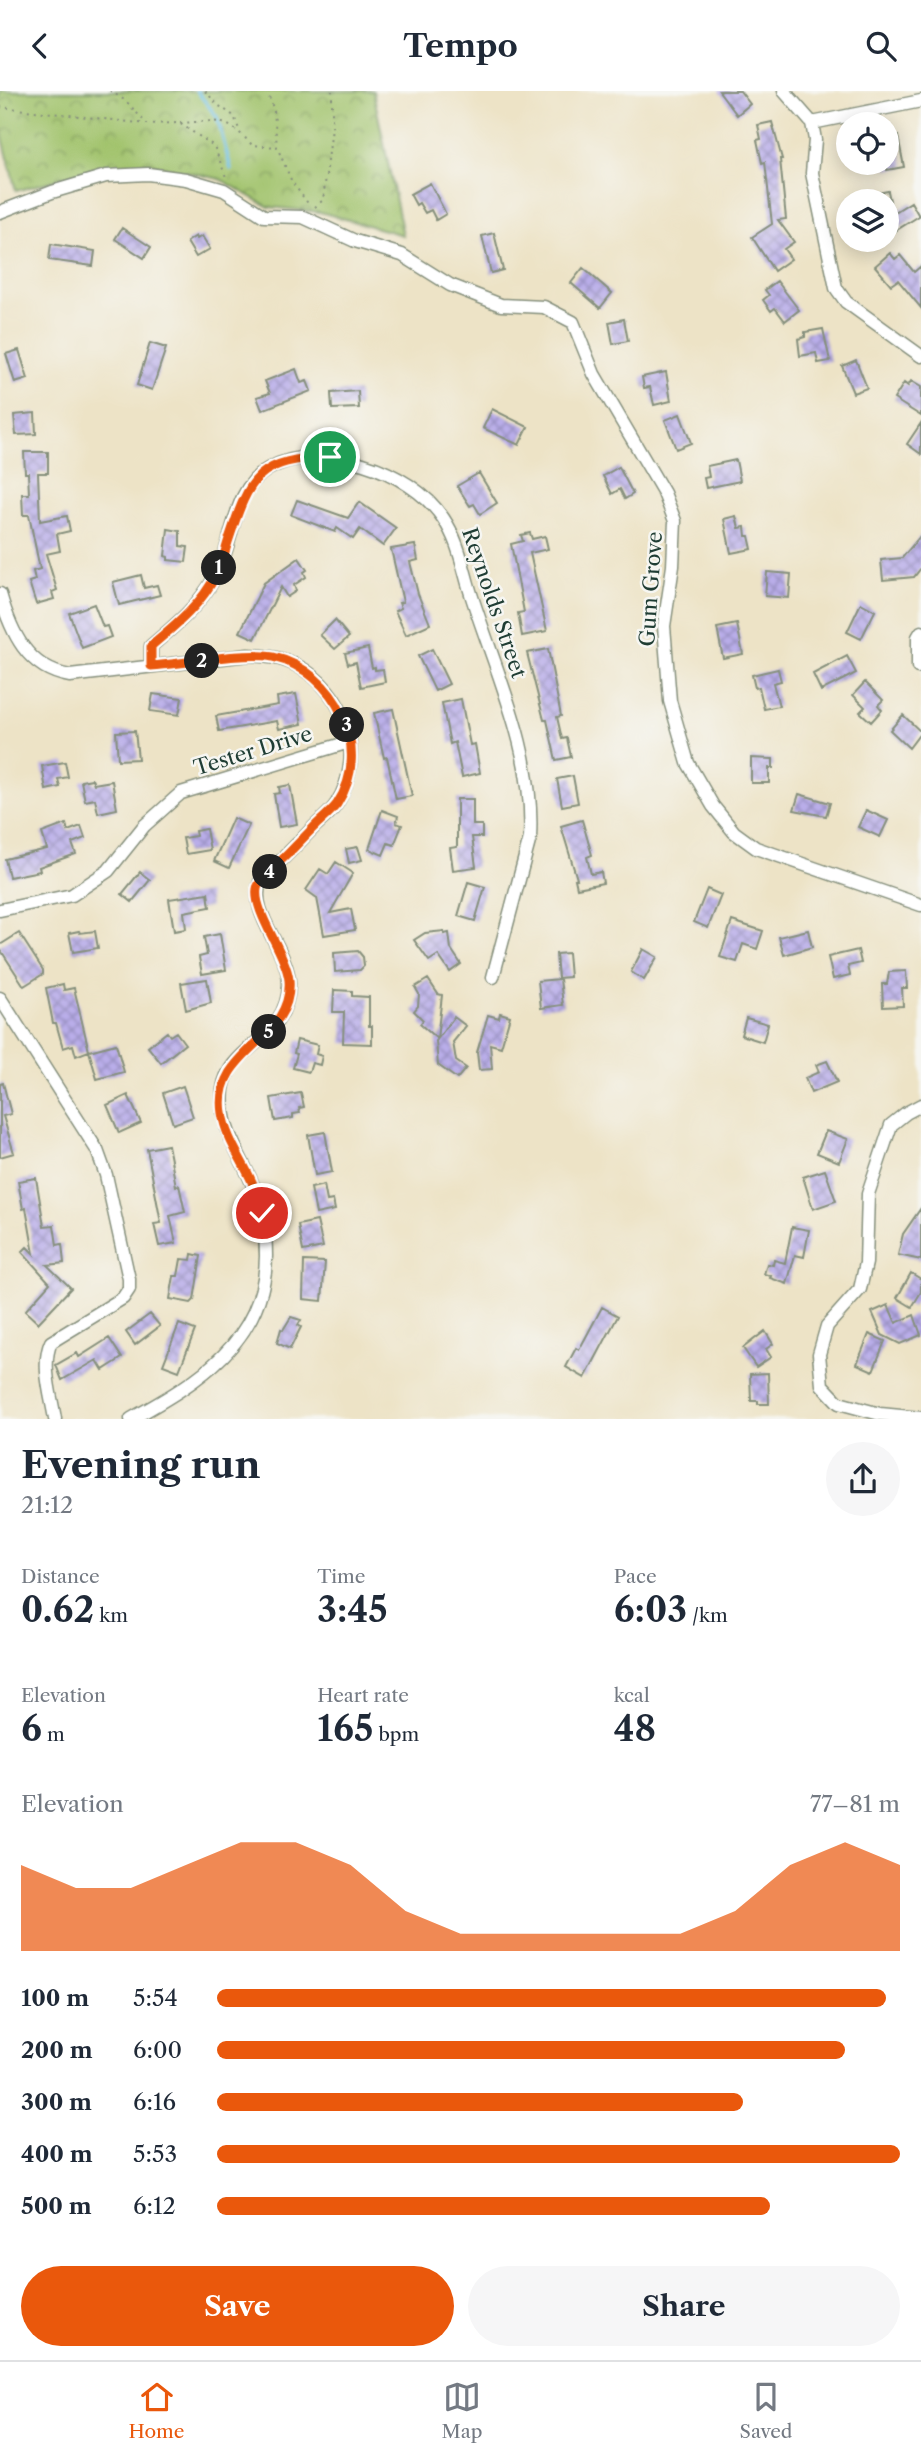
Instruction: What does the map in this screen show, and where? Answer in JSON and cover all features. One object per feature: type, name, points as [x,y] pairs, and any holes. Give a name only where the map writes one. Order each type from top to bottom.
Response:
[{"type":"street","points":[[784,91],[812,123],[815,140],[812,173],[836,288],[846,302],[921,356]]},
{"type":"street","points":[[812,123],[921,101]]},
{"type":"street","points":[[0,212],[52,192],[106,176],[148,174],[186,179],[224,190],[264,216],[308,213]]},
{"type":"street","name":"Gum Grove","points":[[308,213],[355,241],[402,254],[450,285],[501,305],[544,307],[573,322],[594,374],[664,493],[675,521],[674,566],[664,627],[670,701],[688,763],[713,806],[734,832],[756,848],[921,905]]},
{"type":"street","name":"Reynolds Street","points":[[151,666],[151,646],[191,612],[216,575],[242,500],[251,484],[266,470],[287,461],[330,457],[378,469],[402,480],[425,498],[442,517],[456,540],[470,594],[521,745],[531,819],[530,838],[493,977]]},
{"type":"street","points":[[0,594],[10,626],[31,658],[57,673],[70,675],[248,656],[271,657],[294,664],[311,674],[338,703],[346,721],[351,763],[337,804],[261,880],[257,890],[258,904],[284,959],[289,981],[287,1001],[281,1017],[271,1030],[240,1058],[230,1070],[224,1085],[222,1111],[229,1137],[252,1183],[262,1213],[266,1241],[265,1274],[255,1313],[229,1350],[202,1376],[170,1398],[131,1419]]},
{"type":"street","points":[[918,667],[918,637],[921,632]]},
{"type":"street","name":"Tester Drive","points":[[0,910],[72,895],[108,871],[145,826],[181,793],[349,742]]},
{"type":"street","points":[[2,1005],[97,1150],[106,1175],[129,1279],[129,1289],[123,1298],[51,1342],[47,1350],[47,1362],[55,1419]]},
{"type":"street","points":[[921,1105],[891,1125],[868,1194],[866,1263],[860,1289],[827,1326],[819,1355],[822,1385],[839,1403],[880,1414],[921,1418]]},
{"type":"path","points":[[110,91],[126,101],[147,124]]},
{"type":"path","points":[[205,91],[218,105],[234,116],[241,133]]},
{"type":"path","points":[[267,91],[274,111],[277,147],[308,213],[323,200],[332,128],[332,91]]},
{"type":"path","points":[[0,107],[147,124],[222,121],[241,133],[252,145],[277,147]]},
{"type":"path","points":[[179,123],[214,146],[227,178]]},
{"type":"green space","points":[[0,91],[373,91],[403,235],[320,212],[269,207],[220,179],[150,164],[101,167],[16,191],[0,126]]},
{"type":"building","points":[[719,91],[740,91],[750,104],[737,115]]},
{"type":"building","points":[[772,122],[782,159],[786,219],[778,220],[794,242],[784,249],[791,259],[774,271],[752,237],[772,224],[765,162],[762,163],[757,140],[761,139],[758,125]]},
{"type":"building","points":[[899,141],[904,167],[899,168]]},
{"type":"building","points":[[430,183],[446,214],[436,220],[431,210],[425,213],[419,203],[416,205],[410,194]]},
{"type":"building","points":[[911,202],[919,216],[899,228],[899,210]]},
{"type":"building","points":[[122,228],[151,247],[144,258],[115,239]]},
{"type":"building","points":[[494,233],[503,270],[491,273],[482,236]]},
{"type":"building","points":[[196,236],[197,239],[202,236],[210,249],[196,257],[187,242]]},
{"type":"building","points":[[51,244],[95,251],[93,266],[49,260]]},
{"type":"building","points":[[890,253],[895,259],[900,255],[914,272],[921,266],[921,308],[898,280],[891,285],[875,266]]},
{"type":"building","points":[[583,268],[612,293],[600,308],[571,283]]},
{"type":"building","points":[[777,281],[799,310],[785,321],[775,308],[771,311],[763,300],[769,295],[765,290]]},
{"type":"building","points":[[624,319],[628,341],[613,344],[609,322]]},
{"type":"building","points":[[823,329],[830,361],[818,363],[816,353],[800,356],[798,339],[805,337],[805,332]]},
{"type":"building","points":[[150,343],[166,348],[152,390],[137,385]]},
{"type":"building","points":[[19,350],[28,379],[15,383],[6,354]]},
{"type":"building","points":[[856,360],[867,388],[853,393],[842,366]]},
{"type":"building","points":[[296,369],[301,383],[307,381],[311,391],[262,410],[257,397],[270,393],[265,381]]},
{"type":"building","points":[[666,372],[671,401],[654,405],[650,387],[644,388],[642,377]]},
{"type":"building","points":[[911,381],[921,387],[921,416],[894,399],[904,383],[908,386]]},
{"type":"building","points":[[358,391],[359,408],[332,409],[331,393]]},
{"type":"building","points":[[492,409],[528,427],[519,445],[483,428]]},
{"type":"building","points":[[35,413],[36,434],[16,435],[14,415]]},
{"type":"building","points":[[680,414],[691,443],[676,449],[665,420]]},
{"type":"building","points":[[921,423],[921,454],[907,444]]},
{"type":"building","points":[[24,452],[48,452],[48,473],[38,473],[40,521],[67,516],[70,531],[57,534],[60,551],[46,554],[57,590],[52,592],[54,599],[36,604],[29,582],[35,580],[33,571],[40,569],[29,515],[23,515],[22,494],[29,494]]},
{"type":"building","points":[[736,460],[740,481],[706,488],[704,478],[709,477],[707,466]]},
{"type":"building","points":[[619,467],[633,494],[625,499],[620,489],[612,494],[603,476]]},
{"type":"building","points":[[479,473],[497,503],[480,514],[474,504],[470,506],[457,486]]},
{"type":"building","points":[[297,500],[348,518],[359,502],[396,528],[383,546],[360,529],[353,539],[337,528],[335,532],[291,515]]},
{"type":"building","points":[[736,516],[739,528],[745,527],[752,549],[731,553],[724,519]]},
{"type":"building","points":[[168,529],[180,531],[180,546],[188,547],[186,562],[168,560],[165,556]]},
{"type":"building","points":[[530,533],[532,539],[545,536],[548,549],[530,553],[547,631],[522,636],[518,613],[524,612],[511,544],[523,541],[521,535]]},
{"type":"building","points":[[921,535],[921,568],[914,577],[883,580],[881,560],[902,558]]},
{"type":"building","points":[[415,545],[418,560],[410,562],[418,594],[430,624],[406,635],[395,611],[401,608],[399,603],[403,602],[391,549]]},
{"type":"building","points":[[299,558],[307,570],[304,572],[306,577],[294,585],[296,591],[287,597],[281,587],[255,639],[240,632],[264,583]]},
{"type":"building","points":[[767,572],[791,574],[789,598],[765,596]]},
{"type":"building","points":[[141,575],[144,588],[157,585],[160,595],[119,605],[113,582]]},
{"type":"building","points":[[861,603],[875,611],[861,639],[847,632]]},
{"type":"building","points":[[94,604],[103,627],[107,626],[111,637],[82,648],[69,613]]},
{"type":"building","points":[[335,620],[349,637],[335,649],[320,635]]},
{"type":"building","points":[[737,624],[743,654],[723,658],[717,628]]},
{"type":"building","points":[[368,648],[372,668],[383,669],[385,682],[361,687],[356,662],[348,664],[345,653]]},
{"type":"building","points":[[432,649],[449,684],[435,691],[418,656]]},
{"type":"building","points":[[548,649],[561,716],[557,717],[562,739],[567,738],[571,757],[556,760],[527,653]]},
{"type":"building","points":[[847,656],[856,673],[821,691],[813,674]]},
{"type":"building","points":[[778,669],[781,681],[773,683],[779,706],[764,709],[759,687],[755,688],[752,675]]},
{"type":"building","points":[[865,682],[883,700],[878,705],[882,710],[871,722],[860,712],[865,707],[853,695]]},
{"type":"building","points":[[153,694],[182,698],[179,715],[150,711]]},
{"type":"building","points":[[296,694],[302,724],[279,729],[277,721],[219,731],[216,716],[278,705],[277,697]]},
{"type":"building","points":[[461,699],[470,745],[475,744],[480,773],[462,777],[455,742],[450,744],[442,703]]},
{"type":"building","points":[[393,709],[412,796],[396,799],[374,713]]},
{"type":"building","points":[[903,715],[921,732],[909,748],[890,730]]},
{"type":"building","points":[[135,731],[138,759],[118,760],[116,732]]},
{"type":"building","points":[[751,758],[773,759],[773,768],[769,768],[769,783],[751,783]]},
{"type":"building","points":[[65,762],[68,777],[58,779],[60,787],[46,790],[42,766]]},
{"type":"building","points":[[573,776],[578,803],[562,806],[557,779]]},
{"type":"building","points":[[92,779],[94,784],[112,781],[117,809],[98,813],[95,799],[85,801],[81,781]]},
{"type":"building","points":[[290,785],[297,824],[279,827],[274,794],[280,793],[279,787]]},
{"type":"building","points":[[799,794],[830,803],[826,816],[794,810]]},
{"type":"building","points":[[457,799],[473,799],[473,825],[482,825],[482,837],[472,837],[476,867],[453,870],[450,848],[457,847]]},
{"type":"building","points":[[382,810],[398,816],[396,823],[402,825],[394,845],[388,843],[383,855],[369,849]]},
{"type":"building","points":[[866,810],[888,820],[880,837],[858,827]]},
{"type":"building","points":[[233,818],[249,825],[229,868],[214,861]]},
{"type":"building","points":[[582,820],[592,855],[587,857],[591,874],[601,872],[603,883],[577,888],[577,879],[561,826]]},
{"type":"building","points":[[66,824],[68,831],[81,826],[85,838],[72,843],[76,854],[39,867],[40,871],[9,877],[5,859],[47,849],[42,833]]},
{"type":"building","points":[[206,829],[210,850],[186,854],[183,838],[196,836],[195,831]]},
{"type":"building","points":[[358,847],[362,860],[349,863],[346,849]]},
{"type":"building","points":[[336,862],[353,873],[330,913],[351,909],[355,930],[324,935],[317,898],[306,890],[320,869],[328,874]]},
{"type":"building","points":[[140,872],[150,880],[132,902],[122,894]]},
{"type":"building","points":[[468,882],[485,887],[475,921],[458,916]]},
{"type":"building","points":[[707,889],[721,895],[708,928],[694,922]]},
{"type":"building","points":[[208,893],[210,907],[184,912],[186,929],[174,931],[169,899]]},
{"type":"building","points":[[732,921],[763,931],[757,949],[743,944],[737,962],[720,957]]},
{"type":"building","points":[[808,930],[812,947],[784,955],[779,937]]},
{"type":"building","points":[[95,931],[98,948],[73,952],[69,933]]},
{"type":"building","points":[[444,931],[444,934],[449,933],[451,949],[461,964],[450,972],[438,955],[429,961],[414,940],[425,933]]},
{"type":"building","points":[[19,933],[43,970],[43,974],[24,986],[0,949],[0,945]]},
{"type":"building","points":[[220,934],[226,970],[202,974],[199,957],[207,955],[204,937]]},
{"type":"building","points":[[643,949],[657,957],[644,980],[631,972]]},
{"type":"building","points":[[858,950],[861,963],[848,966],[850,975],[833,979],[828,957]]},
{"type":"building","points":[[358,951],[363,957],[364,966],[360,970],[335,972],[334,953]]},
{"type":"building","points":[[568,953],[570,977],[558,978],[556,954]]},
{"type":"building","points":[[906,971],[907,988],[902,988],[903,1006],[883,1007],[882,984],[887,984],[889,972]]},
{"type":"building","points":[[207,979],[211,1003],[186,1010],[181,983]]},
{"type":"building","points":[[428,979],[438,994],[442,995],[437,1039],[420,1024],[423,1020],[414,1011],[418,1006],[419,994],[415,987]]},
{"type":"building","points":[[560,979],[563,1005],[541,1008],[538,981]]},
{"type":"building","points":[[63,984],[64,990],[74,988],[89,1051],[76,1056],[73,1045],[63,1048],[56,1023],[53,1023],[46,988]]},
{"type":"building","points":[[334,990],[352,991],[352,996],[369,997],[372,1044],[343,1043],[344,1012],[333,1012]]},
{"type":"building","points":[[500,1013],[510,1016],[501,1047],[490,1044],[492,1069],[479,1070],[477,1052],[488,1015],[499,1018]]},
{"type":"building","points":[[454,1017],[466,1026],[453,1042],[456,1061],[466,1068],[457,1079],[438,1065],[436,1041]]},
{"type":"building","points":[[746,1018],[768,1024],[763,1042],[741,1035]]},
{"type":"building","points":[[167,1032],[170,1036],[176,1032],[185,1044],[161,1063],[148,1047]]},
{"type":"building","points":[[297,1040],[318,1045],[316,1054],[322,1056],[320,1065],[312,1063],[309,1072],[293,1068]]},
{"type":"building","points":[[116,1044],[124,1072],[97,1079],[89,1051]]},
{"type":"building","points":[[827,1061],[837,1082],[811,1093],[805,1078],[819,1072],[816,1065]]},
{"type":"building","points":[[3,1083],[11,1114],[3,1116],[14,1153],[0,1157],[0,1084]]},
{"type":"building","points":[[183,1086],[193,1117],[173,1124],[163,1093]]},
{"type":"building","points":[[301,1093],[304,1107],[299,1108],[300,1113],[293,1114],[293,1118],[275,1121],[271,1098]]},
{"type":"building","points":[[128,1095],[141,1123],[119,1133],[107,1105]]},
{"type":"building","points":[[826,1131],[848,1139],[839,1162],[817,1153]]},
{"type":"building","points":[[325,1132],[332,1172],[315,1175],[308,1135]]},
{"type":"building","points":[[168,1145],[176,1186],[179,1185],[185,1212],[170,1216],[176,1243],[159,1246],[154,1224],[161,1223],[147,1149]]},
{"type":"building","points":[[825,1170],[836,1201],[813,1209],[803,1177]]},
{"type":"building","points":[[36,1178],[44,1226],[54,1225],[57,1245],[62,1244],[64,1263],[47,1265],[71,1288],[38,1323],[25,1311],[50,1283],[22,1252],[27,1247],[34,1254],[18,1181]]},
{"type":"building","points":[[324,1185],[327,1201],[333,1200],[335,1210],[316,1214],[311,1188]]},
{"type":"building","points":[[921,1208],[921,1260],[898,1255],[903,1234]]},
{"type":"building","points":[[317,1221],[323,1247],[303,1251],[298,1225]]},
{"type":"building","points":[[792,1227],[809,1230],[804,1257],[795,1255],[787,1284],[764,1274],[767,1264],[773,1265],[774,1260],[785,1263]]},
{"type":"building","points":[[192,1254],[201,1256],[194,1300],[191,1303],[170,1299],[174,1276],[178,1276],[181,1259],[191,1260]]},
{"type":"building","points":[[304,1261],[325,1262],[322,1301],[303,1299]]},
{"type":"building","points":[[911,1273],[921,1279],[921,1292],[912,1307],[897,1298]]},
{"type":"building","points":[[888,1305],[896,1323],[914,1315],[921,1335],[900,1344],[882,1335],[872,1312]]},
{"type":"building","points":[[602,1307],[618,1316],[585,1378],[566,1367],[576,1348],[579,1350]]},
{"type":"building","points":[[150,1314],[160,1326],[135,1345],[126,1332]]},
{"type":"building","points":[[291,1317],[301,1320],[298,1325],[301,1327],[290,1349],[277,1343],[281,1329],[283,1330]]},
{"type":"building","points":[[179,1324],[195,1330],[179,1371],[163,1365]]},
{"type":"building","points":[[765,1331],[773,1344],[766,1349],[771,1357],[756,1367],[743,1348]]},
{"type":"building","points":[[869,1334],[885,1341],[873,1371],[857,1364]]},
{"type":"building","points":[[109,1338],[122,1358],[103,1370],[97,1360],[62,1380],[56,1365],[77,1353],[79,1357]]},
{"type":"building","points":[[768,1373],[769,1404],[751,1401],[750,1374]]},
{"type":"waterway","points":[[197,91],[217,117],[231,169]]},
{"type":"route","points":[[262,1213],[252,1183],[229,1137],[222,1111],[224,1085],[230,1070],[271,1030],[281,1017],[287,1001],[289,981],[284,959],[258,904],[257,890],[261,880],[337,804],[351,763],[346,721],[327,688],[294,664],[271,657],[248,656],[151,666],[151,646],[191,612],[216,575],[242,500],[251,484],[266,470],[287,461],[307,457],[330,457]]}]
